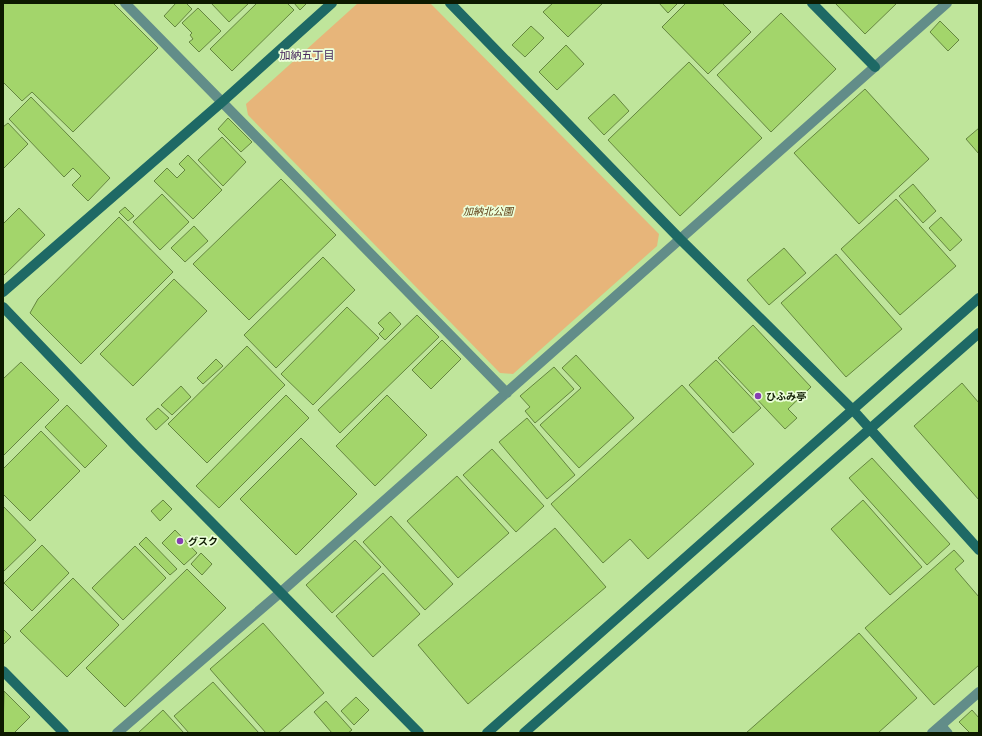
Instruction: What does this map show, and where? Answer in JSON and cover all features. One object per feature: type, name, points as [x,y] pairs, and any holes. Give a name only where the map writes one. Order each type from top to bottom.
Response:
[{"type":"street","points":[[125,3],[507,393]]},
{"type":"street","points":[[3,292],[222,102],[332,3]]},
{"type":"street","points":[[450,3],[680,239],[853,410],[979,550]]},
{"type":"street","points":[[812,3],[875,67]]},
{"type":"street","points":[[117,733],[281,592],[947,3]]},
{"type":"street","points":[[487,733],[979,298]]},
{"type":"street","points":[[3,307],[135,445],[420,733]]},
{"type":"street","points":[[524,733],[979,333]]},
{"type":"street","points":[[3,671],[64,733]]},
{"type":"street","points":[[932,733],[979,692]]},
{"type":"lane","points":[[941,725],[948,733]]},
{"type":"green space","name":"加納北公園","points":[[358,3],[430,3],[659,234],[657,246],[513,374],[500,373],[248,115],[246,104]]},
{"type":"building","points":[[3,3],[113,3],[158,48],[73,132],[32,92],[22,101],[3,82]]},
{"type":"building","points":[[176,3],[186,3],[192,9],[175,27],[164,16]]},
{"type":"building","points":[[211,3],[249,3],[229,22]]},
{"type":"building","points":[[257,3],[287,3],[294,10],[232,71],[210,49]]},
{"type":"building","points":[[294,3],[307,3],[300,10]]},
{"type":"building","points":[[553,3],[603,3],[568,37],[543,12]]},
{"type":"building","points":[[659,3],[678,3],[668,13]]},
{"type":"building","points":[[686,3],[722,3],[751,32],[708,74],[662,27]]},
{"type":"building","points":[[835,3],[897,3],[865,34]]},
{"type":"building","points":[[198,8],[221,31],[199,52],[189,42],[193,39],[190,35],[192,33],[182,23]]},
{"type":"building","points":[[781,13],[836,69],[771,132],[717,75]]},
{"type":"building","points":[[940,21],[959,40],[948,51],[930,32]]},
{"type":"building","points":[[531,26],[544,38],[525,57],[512,45]]},
{"type":"building","points":[[566,45],[584,64],[557,90],[539,72]]},
{"type":"building","points":[[689,62],[762,138],[680,216],[608,140]]},
{"type":"building","points":[[865,89],[929,159],[859,224],[794,153]]},
{"type":"building","points":[[614,94],[629,111],[604,135],[588,118]]},
{"type":"building","points":[[31,97],[110,178],[88,201],[72,185],[81,176],[73,168],[64,177],[9,119]]},
{"type":"building","points":[[228,118],[252,142],[241,152],[218,129]]},
{"type":"building","points":[[8,123],[28,144],[3,169],[3,127]]},
{"type":"building","points":[[979,128],[979,154],[966,139]]},
{"type":"building","points":[[222,137],[246,162],[223,186],[198,160]]},
{"type":"building","points":[[188,155],[222,190],[193,219],[154,181],[167,168],[177,178],[185,170],[179,164]]},
{"type":"building","points":[[281,179],[336,235],[249,320],[193,264]]},
{"type":"building","points":[[913,184],[936,211],[923,223],[899,196]]},
{"type":"building","points":[[162,194],[189,222],[160,250],[133,222]]},
{"type":"building","points":[[896,199],[956,266],[900,315],[841,249]]},
{"type":"building","points":[[125,207],[134,216],[128,221],[119,212]]},
{"type":"building","points":[[19,208],[45,235],[3,276],[3,224]]},
{"type":"building","points":[[119,217],[173,272],[81,364],[30,313],[38,299]]},
{"type":"building","points":[[941,217],[962,240],[950,251],[929,228]]},
{"type":"building","points":[[194,226],[208,241],[185,262],[171,248]]},
{"type":"building","points":[[784,248],[806,273],[769,305],[747,280]]},
{"type":"building","points":[[836,254],[902,329],[846,377],[781,303]]},
{"type":"building","points":[[323,257],[355,290],[276,368],[244,335]]},
{"type":"building","points":[[174,279],[207,311],[133,386],[100,354]]},
{"type":"building","points":[[347,307],[379,338],[313,405],[281,374]]},
{"type":"building","points":[[390,312],[401,324],[385,340],[379,334],[384,329],[378,323]]},
{"type":"building","points":[[417,315],[439,337],[340,433],[318,410]]},
{"type":"building","points":[[753,325],[811,387],[788,409],[797,418],[785,429],[718,358]]},
{"type":"building","points":[[442,340],[461,359],[431,389],[412,370]]},
{"type":"building","points":[[247,346],[285,385],[207,463],[168,424]]},
{"type":"building","points":[[576,355],[634,418],[579,468],[540,425],[581,388],[562,368]]},
{"type":"building","points":[[216,359],[223,366],[203,384],[197,378]]},
{"type":"building","points":[[716,360],[761,408],[733,433],[689,385]]},
{"type":"building","points":[[21,362],[59,400],[3,456],[3,379]]},
{"type":"building","points":[[554,367],[574,389],[535,423],[525,411],[530,407],[520,396]]},
{"type":"building","points":[[962,383],[979,403],[979,500],[914,426]]},
{"type":"building","points":[[682,385],[754,464],[648,559],[630,539],[603,563],[551,504]]},
{"type":"building","points":[[181,386],[191,397],[172,415],[161,405]]},
{"type":"building","points":[[286,395],[309,418],[219,508],[196,486]]},
{"type":"building","points":[[387,395],[427,435],[375,486],[336,446]]},
{"type":"building","points":[[67,405],[107,446],[85,468],[45,427]]},
{"type":"building","points":[[158,408],[169,418],[156,430],[146,419]]},
{"type":"building","points":[[527,418],[575,475],[547,499],[499,442]]},
{"type":"building","points":[[41,431],[80,471],[30,521],[3,494],[3,469]]},
{"type":"building","points":[[301,438],[357,494],[296,555],[240,499]]},
{"type":"building","points":[[492,449],[544,506],[516,532],[463,475]]},
{"type":"building","points":[[872,458],[950,544],[927,565],[849,478]]},
{"type":"building","points":[[457,476],[509,533],[458,578],[407,521]]},
{"type":"building","points":[[163,500],[172,509],[160,521],[151,511]]},
{"type":"building","points":[[863,500],[922,567],[890,595],[831,529]]},
{"type":"building","points":[[3,506],[36,540],[3,572]]},
{"type":"building","points":[[391,516],[453,584],[425,610],[363,542]]},
{"type":"building","points":[[555,528],[606,587],[468,704],[418,645]]},
{"type":"building","points":[[175,530],[197,553],[184,565],[162,543]]},
{"type":"building","points":[[146,537],[177,569],[170,575],[139,544]]},
{"type":"building","points":[[355,540],[381,567],[332,613],[306,585]]},
{"type":"building","points":[[42,545],[69,573],[32,611],[4,583]]},
{"type":"building","points":[[135,546],[166,578],[123,620],[92,588]]},
{"type":"building","points":[[954,550],[964,561],[955,569],[979,597],[979,665],[934,705],[865,628]]},
{"type":"building","points":[[201,553],[212,564],[202,575],[191,564]]},
{"type":"building","points":[[187,569],[226,608],[125,707],[86,668]]},
{"type":"building","points":[[383,573],[420,614],[373,657],[336,616]]},
{"type":"building","points":[[73,578],[119,625],[67,677],[20,631]]},
{"type":"building","points":[[263,623],[324,693],[278,733],[266,733],[210,669]]},
{"type":"building","points":[[3,629],[11,637],[3,645]]},
{"type":"building","points":[[859,633],[917,698],[878,733],[746,733]]},
{"type":"building","points":[[213,682],[259,733],[189,733],[174,716]]},
{"type":"building","points":[[4,691],[30,717],[14,733],[3,733]]},
{"type":"building","points":[[356,697],[369,710],[354,725],[341,711]]},
{"type":"building","points":[[326,701],[352,730],[348,733],[332,733],[314,712]]},
{"type":"building","points":[[163,710],[184,733],[138,733]]},
{"type":"building","points":[[972,710],[979,718],[979,733],[970,733],[959,722]]},
{"type":"place","name":"ひふみ亭","points":[[758,396]]},
{"type":"place","name":"グスク","points":[[180,541]]},
{"type":"district","name":"加納五丁目","points":[[307,55]]}]
